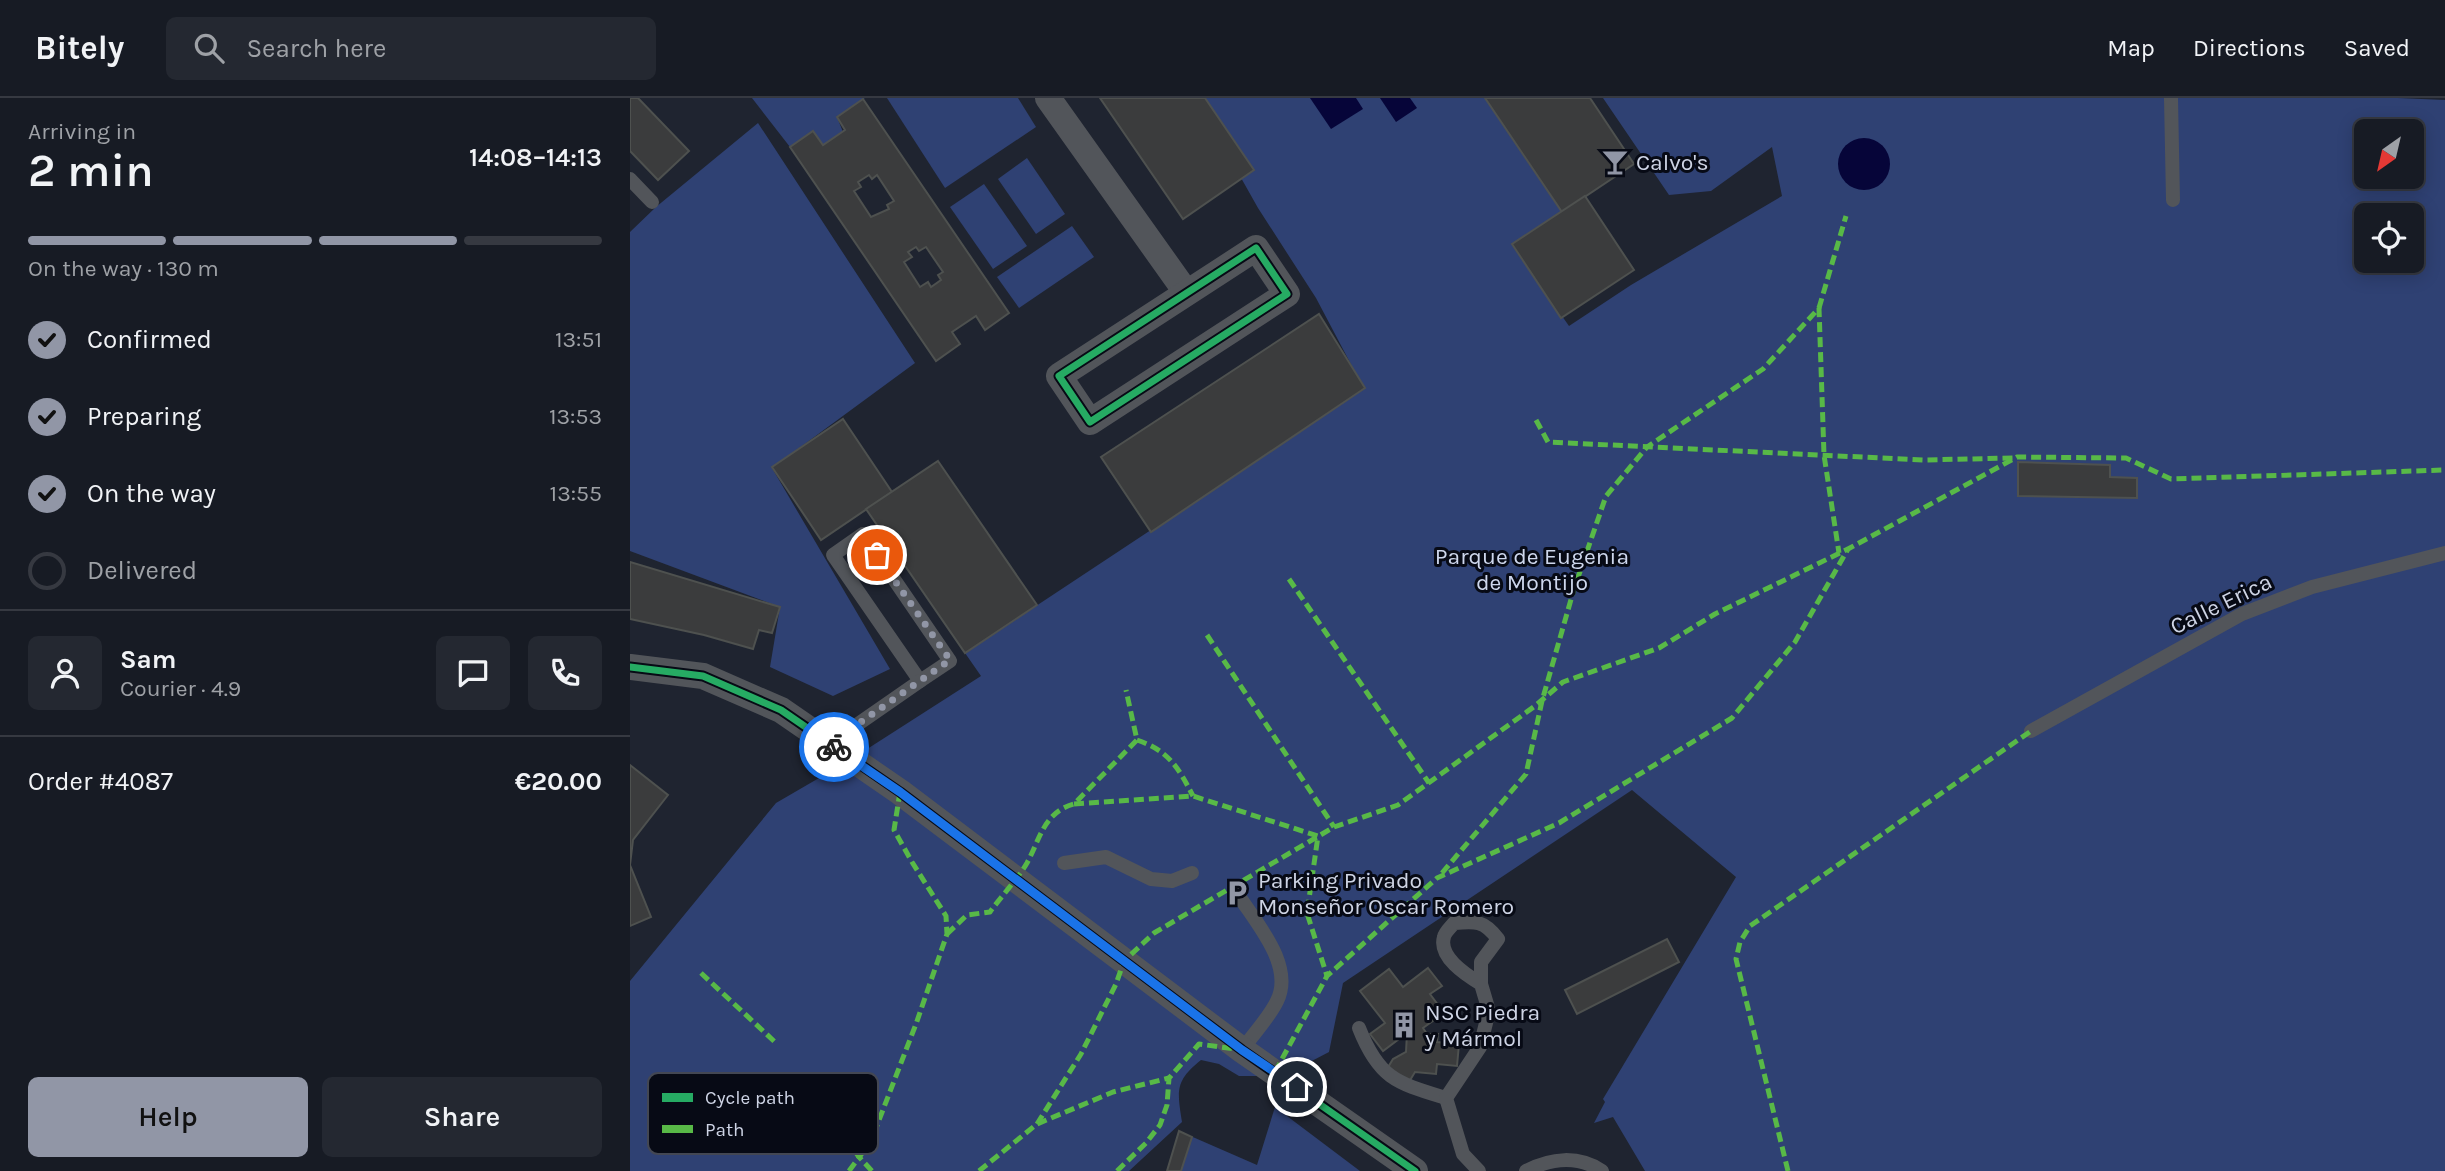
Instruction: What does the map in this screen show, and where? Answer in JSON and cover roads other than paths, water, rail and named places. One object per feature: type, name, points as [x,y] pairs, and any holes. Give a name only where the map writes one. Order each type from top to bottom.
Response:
[{"type":"street","points":[[1048,98],[1186,292]]},
{"type":"street","points":[[1256,248],[1287,295],[1090,422],[1059,376],[1186,292],[1256,248]]},
{"type":"street","points":[[630,667],[703,676],[781,710],[900,792],[1242,1050],[1415,1171]]},
{"type":"lane","points":[[2171,98],[2173,201]]},
{"type":"lane","points":[[630,179],[652,202]]},
{"type":"lane","points":[[834,747],[848,731],[920,681],[950,660],[863,534],[834,555],[920,681]]},
{"type":"lane","name":"Calle Erica","points":[[2031,731],[2242,614],[2312,587],[2445,553]]},
{"type":"lane","points":[[1064,863],[1106,856],[1150,879],[1172,881],[1192,873]]},
{"type":"lane","points":[[1237,893],[1276,955],[1282,978],[1278,1000],[1242,1050]]},
{"type":"lane","points":[[1479,1171],[1462,1154],[1446,1098],[1480,1047],[1489,1011],[1481,984],[1481,962],[1498,939],[1489,926],[1473,921],[1454,923],[1444,936],[1444,949],[1462,972],[1481,984]]},
{"type":"lane","points":[[1359,1028],[1378,1067],[1405,1087],[1446,1098]]},
{"type":"lane","points":[[1526,1171],[1543,1162],[1566,1159],[1592,1165],[1602,1171]]},
{"type":"place","name":"Calvo's","points":[[1615,162]]},
{"type":"place","name":"Parking Privado Monseñor Oscar Romero","points":[[1237,893]]},
{"type":"place","name":"NSC Piedra y Mármol","points":[[1404,1025]]},
{"type":"park label","name":"Parque de Eugenia de Montijo","points":[[1532,569]]}]
